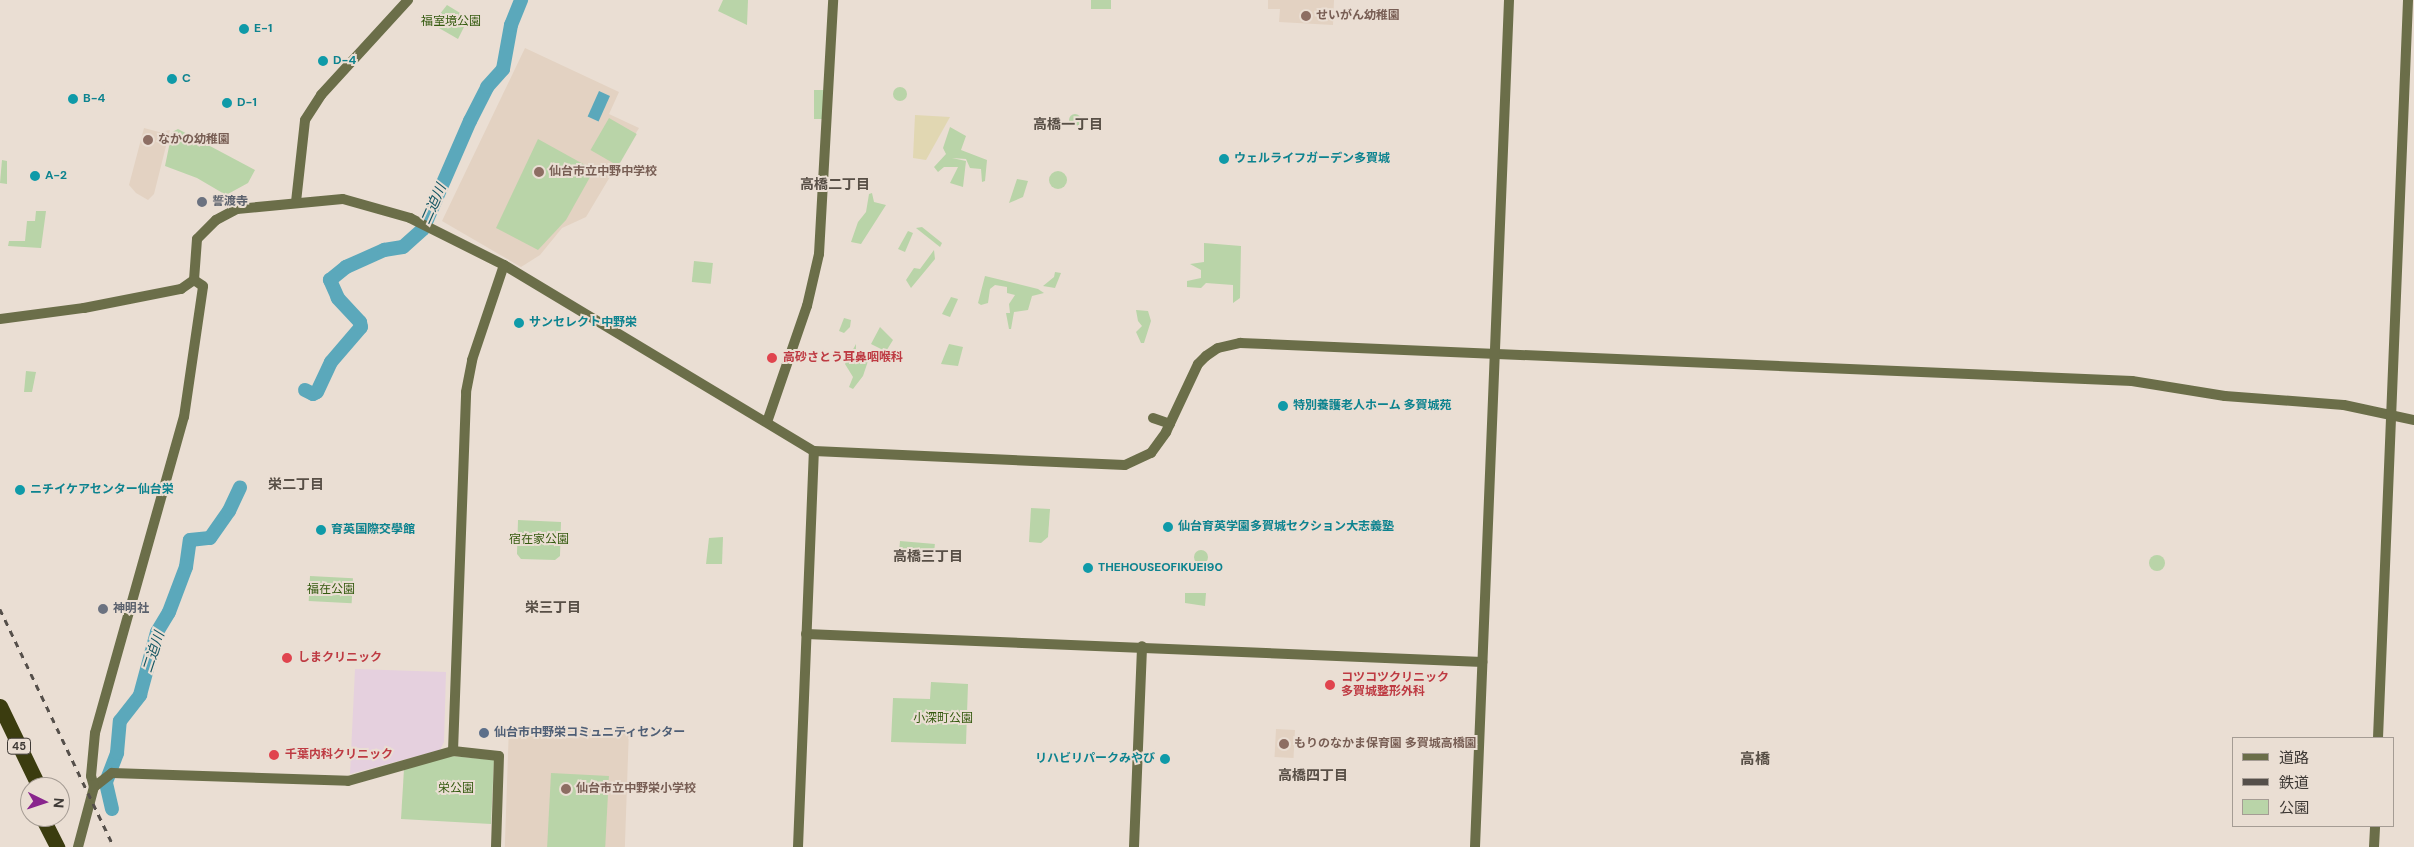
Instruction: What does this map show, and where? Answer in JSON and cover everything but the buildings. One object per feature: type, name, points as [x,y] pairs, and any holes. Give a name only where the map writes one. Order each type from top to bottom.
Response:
[{"type":"highway","name":"45","points":[[0,706],[34,777]]},
{"type":"highway","name":"45","points":[[0,728],[23,777]]},
{"type":"highway","points":[[47,827],[56,847]]},
{"type":"highway","points":[[58,827],[67,847]]},
{"type":"street","points":[[296,202],[305,120],[321,95],[408,0]]},
{"type":"street","points":[[767,422],[810,299],[819,254],[833,0]]},
{"type":"street","points":[[1475,847],[1509,0]]},
{"type":"street","points":[[2378,737],[2408,0]]},
{"type":"street","points":[[194,280],[196,239],[216,220],[237,210],[343,198],[426,225],[504,265],[814,451],[1125,465],[1152,453],[1170,424],[1198,364],[1218,348],[1230,345],[1495,353],[2132,380],[2210,394],[2324,403],[2391,414],[2414,420]]},
{"type":"street","points":[[453,751],[466,392],[472,360],[504,265]]},
{"type":"street","points":[[0,319],[84,308],[181,289],[194,280]]},
{"type":"street","points":[[78,847],[94,787],[91,776],[94,733],[184,417],[203,286],[194,280]]},
{"type":"street","points":[[1153,418],[1170,424]]},
{"type":"street","points":[[798,847],[814,451]]},
{"type":"street","points":[[806,634],[1142,646],[1482,662]]},
{"type":"street","points":[[1134,847],[1142,646]]},
{"type":"street","points":[[94,787],[108,774],[348,781],[453,751],[499,756],[496,847]]},
{"type":"street","points":[[2374,827],[2374,847]]},
{"type":"shaded area","name":"せいがん幼稚園","points":[[1268,0],[1334,0],[1333,25],[1279,22],[1280,9],[1268,9]]},
{"type":"shaded area","name":"仙台市立中野中学校","points":[[525,48],[619,92],[609,114],[639,128],[586,217],[562,228],[540,255],[521,267],[442,221]]},
{"type":"shaded area","points":[[144,128],[159,132],[170,130],[154,194],[148,200],[136,193],[129,185]]},
{"type":"shaded area","points":[[355,669],[446,672],[444,742],[440,750],[350,774]]},
{"type":"shaded area","name":"仙台市立中野栄小学校","points":[[509,726],[629,730],[625,847],[505,847]]},
{"type":"shaded area","name":"もりのなかま保育園 多賀城高橋園","points":[[1276,729],[1295,730],[1294,758],[1275,757]]},
{"type":"green space","points":[[723,0],[748,0],[747,25],[718,11]]},
{"type":"green space","points":[[1091,0],[1111,0],[1111,9],[1091,9]]},
{"type":"green space","name":"福室境公園","points":[[447,5],[465,16],[467,21],[458,39],[432,24]]},
{"type":"green space","points":[[900,87],[905,89],[907,94],[905,99],[900,101],[895,99],[893,94],[895,89]]},
{"type":"green space","points":[[814,90],[826,90],[826,119],[814,119]]},
{"type":"green space","points":[[1073,114],[1077,114],[1081,120],[1077,126],[1073,126],[1069,122],[1069,118]]},
{"type":"green space","points":[[609,118],[637,134],[618,166],[590,150]]},
{"type":"green space","points":[[950,127],[966,136],[961,150],[987,160],[985,181],[982,182],[981,169],[970,168],[966,159],[952,158],[966,161],[963,187],[950,183],[958,167],[944,167],[938,172],[934,167],[946,154],[943,148]]},
{"type":"green space","points":[[178,129],[255,170],[248,183],[226,195],[197,178],[165,166],[172,132]]},
{"type":"green space","points":[[538,139],[594,170],[566,220],[538,250],[496,228]]},
{"type":"green space","points":[[2,160],[7,161],[7,184],[0,183]]},
{"type":"green space","points":[[1058,171],[1064,174],[1067,180],[1064,186],[1058,189],[1052,186],[1049,180],[1052,174]]},
{"type":"green space","points":[[1017,179],[1028,181],[1023,197],[1009,203]]},
{"type":"green space","points":[[872,193],[874,202],[886,205],[861,244],[851,242],[858,222],[866,212],[869,194]]},
{"type":"green space","points":[[36,211],[46,211],[41,248],[8,246],[9,241],[25,241],[27,221],[35,221]]},
{"type":"green space","points":[[922,227],[942,243],[940,247],[916,228]]},
{"type":"green space","points":[[908,231],[913,233],[905,252],[898,249]]},
{"type":"green space","points":[[1204,243],[1241,246],[1240,298],[1233,303],[1233,285],[1206,283],[1201,288],[1187,287],[1187,281],[1201,278],[1201,270],[1190,264],[1204,262]]},
{"type":"green space","points":[[934,250],[935,259],[911,288],[906,280],[914,268],[920,269]]},
{"type":"green space","points":[[694,261],[713,263],[711,284],[692,282]]},
{"type":"green space","points":[[1055,272],[1061,273],[1055,288],[1043,286],[1054,277]]},
{"type":"green space","points":[[985,276],[1038,289],[1044,293],[1032,296],[1028,310],[1014,312],[1011,329],[1009,329],[1006,313],[1010,313],[1009,304],[1015,295],[1007,293],[1007,287],[995,285],[990,289],[988,303],[981,305],[978,303]]},
{"type":"green space","points":[[951,297],[958,299],[950,317],[942,314]]},
{"type":"green space","points":[[1136,310],[1148,311],[1151,321],[1144,343],[1141,343],[1136,332],[1142,326],[1138,321]]},
{"type":"green space","points":[[844,318],[851,320],[850,327],[844,333],[839,331]]},
{"type":"green space","points":[[880,327],[893,340],[880,361],[874,356],[881,349],[871,344]]},
{"type":"green space","points":[[856,344],[856,351],[870,355],[863,376],[853,389],[849,387],[853,377],[845,364]]},
{"type":"green space","points":[[949,344],[963,347],[958,366],[941,364]]},
{"type":"green space","points":[[26,371],[36,372],[32,392],[24,392]]},
{"type":"green space","points":[[1031,508],[1050,509],[1048,537],[1041,543],[1029,542]]},
{"type":"green space","name":"宿在家公園","points":[[518,520],[561,522],[560,556],[555,560],[521,559],[517,554]]},
{"type":"green space","points":[[723,537],[722,564],[706,564],[709,538]]},
{"type":"green space","points":[[900,541],[935,544],[933,563],[898,560]]},
{"type":"green space","points":[[1201,550],[1206,552],[1208,557],[1206,562],[1201,564],[1196,562],[1194,557],[1196,552]]},
{"type":"green space","points":[[2154,555],[2160,555],[2165,560],[2163,569],[2154,571],[2149,566],[2149,560]]},
{"type":"green space","name":"福在公園","points":[[310,576],[353,578],[352,603],[309,601]]},
{"type":"green space","points":[[1185,593],[1206,593],[1205,606],[1185,603]]},
{"type":"green space","name":"小深町公園","points":[[931,682],[968,684],[966,744],[891,742],[893,698],[930,699]]},
{"type":"green space","name":"栄公園","points":[[452,756],[494,760],[491,824],[401,819],[404,769]]},
{"type":"green space","points":[[551,773],[609,776],[605,847],[547,847]]},
{"type":"sand","points":[[915,115],[950,117],[926,160],[913,158]]},
{"type":"water","points":[[599,91],[610,96],[599,121],[588,117]]},
{"type":"waterway","name":"二迫川","points":[[305,390],[313,394],[317,392],[331,362],[361,327],[360,322],[338,298],[330,280],[346,267],[384,250],[403,247],[423,229],[470,121],[487,87],[503,69],[511,25],[521,0]]},
{"type":"waterway","name":"二迫川","points":[[112,809],[106,782],[117,753],[120,721],[140,695],[157,632],[169,612],[186,567],[190,540],[210,538],[229,511],[240,487]]},
{"type":"railway","points":[[0,609],[114,847]]},
{"type":"place","name":"せいがん幼稚園","points":[[1306,16]]},
{"type":"place","name":"E-1","points":[[244,29]]},
{"type":"place","name":"D-4","points":[[323,61]]},
{"type":"place","name":"C","points":[[172,79]]},
{"type":"place","name":"B-4","points":[[73,99]]},
{"type":"place","name":"D-1","points":[[227,103]]},
{"type":"place","name":"なかの幼稚園","points":[[148,140]]},
{"type":"place","name":"ウェルライフガーデン多賀城","points":[[1224,159]]},
{"type":"place","name":"仙台市立中野中学校","points":[[539,172]]},
{"type":"place","name":"A-2","points":[[35,176]]},
{"type":"place","name":"誓渡寺","points":[[202,202]]},
{"type":"place","name":"サンセレクト中野栄","points":[[519,323]]},
{"type":"place","name":"高砂さとう耳鼻咽喉科","points":[[772,358]]},
{"type":"place","name":"特別養護老人ホーム 多賀城苑","points":[[1283,406]]},
{"type":"place","name":"ニチイケアセンター仙台栄","points":[[20,490]]},
{"type":"place","name":"仙台育英学園多賀城セクション大志義塾","points":[[1168,527]]},
{"type":"place","name":"育英国際交學館","points":[[321,530]]},
{"type":"place","name":"THEHOUSEOFIKUEI90","points":[[1088,568]]},
{"type":"place","name":"神明社","points":[[103,609]]},
{"type":"place","name":"しまクリニック","points":[[287,658]]},
{"type":"place","name":"コツコツクリニック 多賀城整形外科","points":[[1330,685]]},
{"type":"place","name":"仙台市中野栄コミュニティセンター","points":[[484,733]]},
{"type":"place","name":"もりのなかま保育園 多賀城高橋園","points":[[1284,744]]},
{"type":"place","name":"千葉内科クリニック","points":[[274,755]]},
{"type":"place","name":"リハビリパークみやび","points":[[1165,759]]},
{"type":"place","name":"仙台市立中野栄小学校","points":[[566,789]]},
{"type":"district","name":"高橋一丁目","points":[[1068,124]]},
{"type":"district","name":"高橋二丁目","points":[[835,184]]},
{"type":"district","name":"栄二丁目","points":[[296,484]]},
{"type":"district","name":"高橋三丁目","points":[[928,556]]},
{"type":"district","name":"栄三丁目","points":[[553,607]]},
{"type":"district","name":"高橋","points":[[1755,760]]},
{"type":"district","name":"高橋四丁目","points":[[1313,775]]}]
